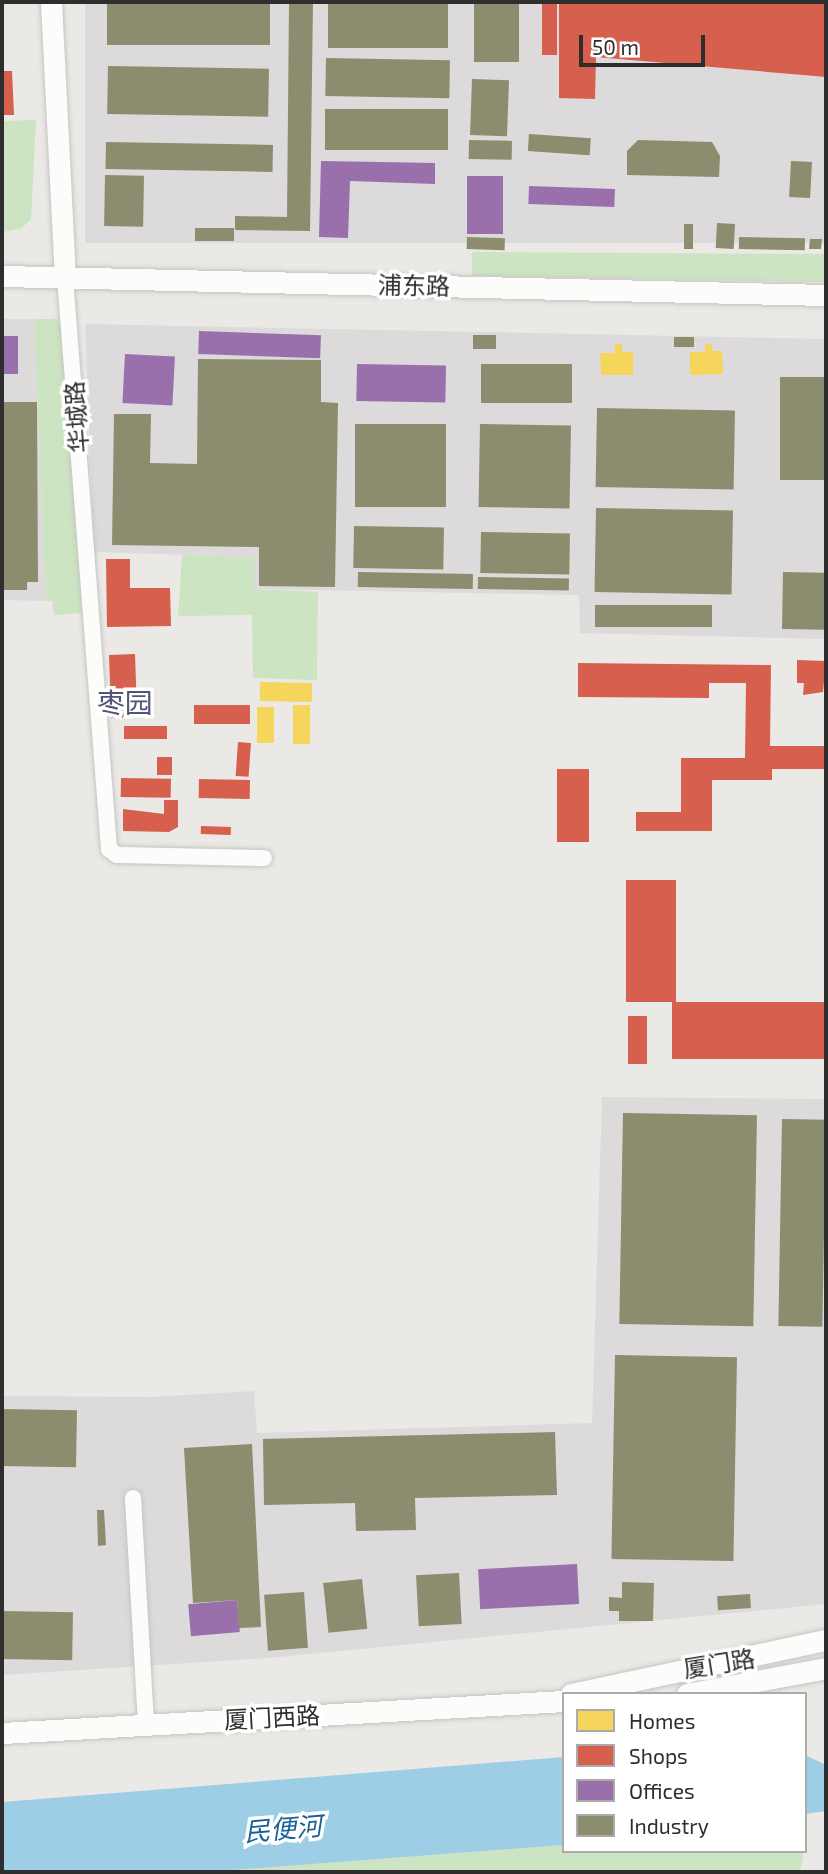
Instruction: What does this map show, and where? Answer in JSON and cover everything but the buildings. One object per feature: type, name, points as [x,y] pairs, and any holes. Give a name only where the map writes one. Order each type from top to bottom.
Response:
[{"type":"street","name":"华城路","points":[[51,2],[65,277],[109,849],[117,855],[264,858]]},
{"type":"street","name":"浦东路","points":[[2,276],[826,295]]},
{"type":"street","points":[[133,1498],[146,1724]]},
{"type":"street","name":"厦门路","points":[[580,1692],[826,1640]]},
{"type":"street","name":"厦门路","points":[[698,1692],[826,1668]]},
{"type":"street","name":"厦门西路","points":[[2,1733],[557,1699]]},
{"type":"shaded area","points":[[85,2],[826,2],[826,243],[85,243]]},
{"type":"shaded area","points":[[2,319],[34,319],[46,601],[2,600]]},
{"type":"shaded area","points":[[85,324],[826,339],[826,639],[580,633],[579,595],[254,589],[254,557],[94,552]]},
{"type":"shaded area","points":[[602,1097],[826,1099],[826,1604],[268,1658],[2,1675],[2,1396],[151,1397],[254,1391],[257,1433],[592,1423]]},
{"type":"green space","points":[[36,120],[31,220],[20,229],[2,232],[2,121]]},
{"type":"green space","points":[[472,252],[826,254],[826,282],[472,276]]},
{"type":"green space","points":[[34,319],[64,319],[82,613],[54,615],[52,601],[46,601]]},
{"type":"green space","points":[[182,555],[255,557],[254,589],[318,592],[317,680],[253,678],[252,615],[178,616]]},
{"type":"green space","points":[[562,1845],[562,1853],[804,1853],[800,1872],[206,1872]]},
{"type":"water","points":[[807,1756],[826,1765],[826,1811],[807,1814]]},
{"type":"water","name":"民便河","points":[[562,1757],[562,1845],[206,1872],[2,1872],[2,1802]]},
{"type":"district","name":"枣园","points":[[125,702]]}]
